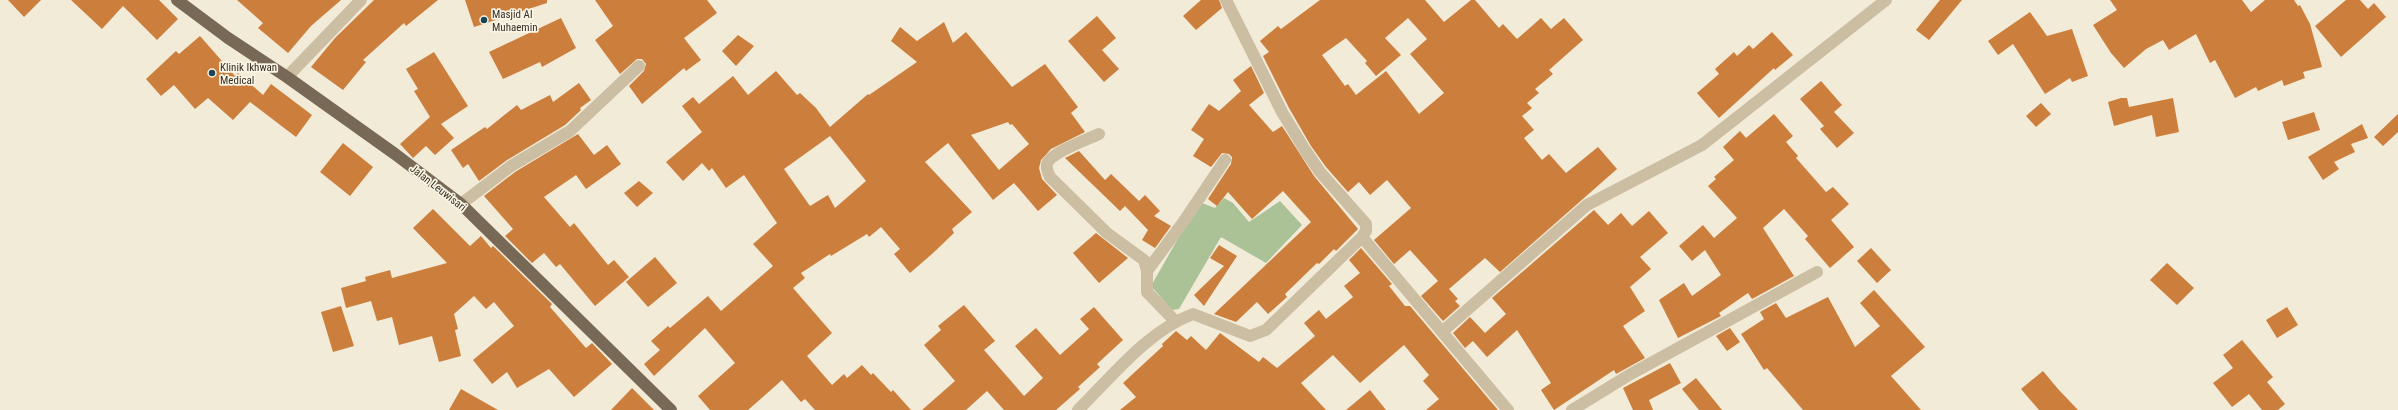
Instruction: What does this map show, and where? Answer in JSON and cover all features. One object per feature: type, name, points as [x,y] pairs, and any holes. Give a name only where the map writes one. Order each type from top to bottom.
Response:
[{"type":"main road","name":"Jalan Leuwisari","points":[[177,0],[228,38],[287,77],[461,204],[671,410]]},
{"type":"street","points":[[287,77],[361,0]]},
{"type":"street","points":[[1443,331],[1587,205],[1702,145],[1886,0]]},
{"type":"street","points":[[1078,410],[1149,339],[1175,321],[1193,314],[1250,336],[1266,330],[1362,237],[1366,231],[1366,224],[1320,172],[1305,150],[1269,87],[1231,2]]},
{"type":"street","points":[[461,204],[511,166],[570,131],[639,66]]},
{"type":"street","points":[[1099,134],[1053,156],[1047,163],[1047,169],[1050,177],[1107,233],[1140,256],[1147,265],[1146,292],[1175,321]]},
{"type":"street","points":[[1147,271],[1184,221],[1225,160]]},
{"type":"street","points":[[1362,237],[1443,331],[1508,410]]},
{"type":"street","points":[[1572,410],[1636,371],[1817,272]]},
{"type":"green space","points":[[1224,198],[1233,203],[1249,222],[1280,201],[1302,225],[1266,263],[1221,237],[1179,309],[1172,310],[1151,286],[1199,202],[1215,208]]},
{"type":"building","points":[[8,0],[41,0],[24,17]]},
{"type":"building","points":[[71,0],[159,0],[178,19],[157,40],[123,6],[102,29]]},
{"type":"building","points":[[237,0],[341,0],[311,26],[288,53],[258,28],[263,23]]},
{"type":"building","points":[[374,0],[438,0],[406,26],[404,23],[363,60],[366,62],[343,90],[311,67],[335,38]]},
{"type":"building","name":"Masjid Al Muhaemin","points":[[465,0],[547,0],[547,3],[474,27]]},
{"type":"building","points":[[595,0],[707,0],[717,13],[684,38],[701,60],[686,71],[684,68],[642,104],[629,86],[644,71],[646,64],[642,59],[637,59],[620,74],[595,40],[613,26]]},
{"type":"building","points":[[1201,0],[1219,0],[1222,8],[1196,30],[1183,16]]},
{"type":"building","points":[[1320,0],[1425,0],[1444,22],[1471,0],[1475,0],[1499,28],[1503,24],[1517,39],[1541,18],[1551,29],[1564,18],[1583,40],[1549,70],[1553,74],[1535,89],[1539,93],[1527,103],[1532,108],[1522,116],[1534,130],[1524,138],[1542,160],[1549,154],[1566,173],[1598,147],[1617,169],[1500,272],[1485,258],[1449,289],[1458,299],[1455,301],[1460,306],[1443,321],[1421,296],[1438,281],[1410,250],[1394,264],[1374,240],[1411,208],[1387,180],[1370,195],[1359,182],[1348,192],[1326,167],[1311,146],[1289,108],[1263,56],[1269,52],[1260,41],[1278,26],[1281,29]],"holes":[[[1408,18],[1427,39],[1410,54],[1444,93],[1419,114],[1386,71],[1356,95],[1348,84],[1345,86],[1322,55],[1346,38],[1367,61],[1365,63],[1376,76],[1401,55],[1385,38]]]},
{"type":"building","points":[[1940,0],[1962,0],[1929,40],[1916,30]]},
{"type":"building","points":[[2110,0],[2242,0],[2251,12],[2265,0],[2294,0],[2298,6],[2300,5],[2310,24],[2322,67],[2303,72],[2305,78],[2284,86],[2282,80],[2258,91],[2256,87],[2235,98],[2215,60],[2210,63],[2196,34],[2169,50],[2163,40],[2146,49],[2124,68],[2111,53],[2093,25],[2117,10]]},
{"type":"building","points":[[2346,0],[2360,0],[2368,9],[2374,3],[2386,17],[2341,57],[2315,26]]},
{"type":"building","points":[[2030,12],[2047,36],[2072,29],[2088,76],[2072,82],[2070,78],[2045,94],[2013,44],[1998,55],[1988,41]]},
{"type":"building","points":[[1097,16],[1116,38],[1102,50],[1119,69],[1104,82],[1068,41]]},
{"type":"building","points":[[561,18],[576,48],[542,67],[540,62],[503,79],[489,52]]},
{"type":"building","points":[[944,22],[953,43],[966,32],[1012,87],[1045,64],[1078,107],[1071,113],[1085,132],[1051,149],[1041,160],[1039,168],[1042,179],[1057,195],[1038,211],[1014,183],[993,200],[948,143],[925,162],[972,212],[952,229],[954,233],[932,254],[910,273],[894,254],[900,249],[881,227],[869,237],[867,234],[831,256],[830,254],[801,273],[805,278],[793,288],[832,333],[807,356],[832,385],[844,374],[847,378],[862,365],[871,375],[873,373],[891,392],[893,390],[911,410],[815,410],[805,399],[801,402],[782,380],[748,410],[710,410],[698,396],[735,363],[705,328],[654,376],[644,364],[660,350],[651,341],[668,326],[670,328],[708,296],[721,311],[773,266],[753,244],[777,223],[744,175],[726,188],[712,168],[709,171],[702,163],[683,181],[666,162],[702,132],[682,106],[693,97],[699,104],[733,76],[748,95],[776,71],[797,95],[800,93],[816,108],[830,127],[868,94],[869,95],[917,62],[891,41],[900,27],[917,41]],"holes":[[[1008,122],[1010,125],[1012,124],[1029,144],[999,170],[971,135]],[[830,136],[866,181],[835,208],[828,195],[810,206],[784,169]]]},
{"type":"building","points":[[1772,32],[1793,55],[1775,70],[1774,68],[1719,118],[1697,93],[1719,74],[1715,69],[1734,52],[1737,56],[1749,45],[1753,49]]},
{"type":"building","points":[[738,35],[754,46],[736,66],[722,51]]},
{"type":"building","points":[[200,36],[235,76],[238,73],[263,95],[271,84],[312,115],[296,137],[250,102],[233,120],[208,98],[195,109],[174,85],[161,96],[146,79],[176,51],[179,54]]},
{"type":"building","points":[[434,52],[468,106],[441,124],[454,138],[435,155],[426,146],[413,158],[400,144],[430,117],[414,91],[418,89],[406,69]]},
{"type":"building","points":[[1251,66],[1264,93],[1249,105],[1273,132],[1282,126],[1314,176],[1358,229],[1336,251],[1334,249],[1319,264],[1317,263],[1285,294],[1287,297],[1268,314],[1257,302],[1236,322],[1214,314],[1311,222],[1283,191],[1252,219],[1228,192],[1217,206],[1208,199],[1231,164],[1232,157],[1229,154],[1222,153],[1211,167],[1193,156],[1204,139],[1191,130],[1209,104],[1219,111],[1241,91],[1233,80]]},
{"type":"building","points":[[1821,81],[1842,105],[1834,112],[1854,133],[1837,148],[1820,129],[1824,126],[1800,99]]},
{"type":"building","points":[[579,83],[591,100],[580,108],[581,110],[565,125],[507,160],[479,181],[468,164],[463,168],[451,150],[485,127],[487,129],[517,105],[521,110],[550,95],[553,102]]},
{"type":"building","points":[[2121,98],[2127,98],[2129,107],[2173,98],[2179,132],[2156,137],[2152,115],[2114,126],[2108,102]]},
{"type":"building","points":[[2041,103],[2051,114],[2036,127],[2026,116]]},
{"type":"building","points":[[2314,112],[2320,130],[2288,140],[2282,122]]},
{"type":"building","points":[[1774,114],[1793,136],[1786,142],[1798,156],[1796,158],[1826,192],[1833,187],[1849,204],[1831,220],[1854,247],[1830,268],[1805,239],[1808,236],[1784,209],[1763,228],[1794,276],[1752,299],[1748,293],[1719,313],[1721,316],[1678,338],[1659,300],[1684,283],[1692,296],[1721,275],[1705,250],[1692,261],[1679,246],[1703,225],[1714,238],[1737,218],[1708,186],[1716,179],[1714,177],[1734,160],[1723,147],[1740,131],[1746,138]]},
{"type":"building","points":[[2398,114],[2398,132],[2383,146],[2374,137]]},
{"type":"building","points":[[2362,124],[2368,138],[2351,144],[2355,152],[2334,162],[2339,169],[2323,180],[2308,157]]},
{"type":"building","points":[[578,134],[594,155],[607,145],[621,164],[586,189],[576,175],[544,197],[570,227],[574,223],[608,265],[614,260],[629,277],[595,306],[560,264],[556,267],[544,253],[532,263],[505,236],[513,229],[484,196],[515,172]]},
{"type":"building","points":[[343,143],[373,167],[350,196],[320,172]]},
{"type":"building","points":[[1079,151],[1105,180],[1111,174],[1139,201],[1145,195],[1160,211],[1154,216],[1171,226],[1155,248],[1142,240],[1148,230],[1125,206],[1120,211],[1065,158]]},
{"type":"building","points":[[639,181],[653,193],[637,207],[624,193]]},
{"type":"building","points":[[433,209],[470,246],[481,236],[491,248],[493,246],[552,304],[550,307],[586,348],[592,343],[612,364],[574,397],[549,369],[517,388],[507,372],[492,384],[473,360],[514,326],[494,302],[486,309],[474,296],[454,314],[458,329],[455,330],[461,356],[439,362],[432,336],[399,345],[392,317],[377,321],[371,301],[346,308],[341,288],[366,281],[365,277],[390,270],[392,278],[447,263],[413,228]]},
{"type":"building","points":[[1594,210],[1608,225],[1621,213],[1632,226],[1649,211],[1668,233],[1640,257],[1651,269],[1630,287],[1645,311],[1623,326],[1645,358],[1616,374],[1614,370],[1554,410],[1541,390],[1551,383],[1517,330],[1487,357],[1473,341],[1465,348],[1453,333],[1470,317],[1485,333],[1506,314],[1492,298]]},
{"type":"building","points":[[1096,233],[1128,258],[1099,283],[1073,253]]},
{"type":"building","points":[[1219,245],[1237,256],[1204,306],[1194,295],[1224,266],[1210,258]]},
{"type":"building","points":[[1361,248],[1392,284],[1389,286],[1405,306],[1410,306],[1498,410],[1426,410],[1439,399],[1423,381],[1429,375],[1404,345],[1360,383],[1333,355],[1301,383],[1326,410],[1120,410],[1136,397],[1123,383],[1163,346],[1162,344],[1176,331],[1187,340],[1191,336],[1206,350],[1220,333],[1259,362],[1263,357],[1277,368],[1315,336],[1304,323],[1319,310],[1326,319],[1353,297],[1344,286],[1360,273],[1349,260]]},
{"type":"building","points":[[1871,248],[1891,270],[1877,283],[1857,261]]},
{"type":"building","points":[[655,257],[677,283],[648,307],[626,282]]},
{"type":"building","points":[[2167,263],[2194,288],[2177,305],[2150,280]]},
{"type":"building","points":[[1874,290],[1925,347],[1891,376],[1921,410],[1803,410],[1767,368],[1764,370],[1741,334],[1764,319],[1760,312],[1776,303],[1786,318],[1828,297],[1855,347],[1880,326],[1860,303]]},
{"type":"building","points":[[964,305],[995,341],[984,350],[1024,396],[1043,378],[1015,346],[1036,328],[1060,355],[1089,329],[1080,319],[1094,307],[1123,340],[1097,364],[1100,367],[1078,387],[1080,389],[1056,410],[1004,410],[987,391],[966,410],[922,410],[955,381],[924,345],[941,330],[938,326]]},
{"type":"building","points":[[341,306],[354,346],[333,352],[321,312]]},
{"type":"building","points":[[2287,307],[2298,325],[2277,338],[2266,320]]},
{"type":"building","points":[[1730,328],[1740,342],[1727,351],[1716,336]]},
{"type":"building","points":[[2242,340],[2273,377],[2267,382],[2285,404],[2278,410],[2262,410],[2249,394],[2232,407],[2213,383],[2233,368],[2223,355]]},
{"type":"building","points":[[1670,363],[1681,383],[1649,400],[1653,410],[1633,410],[1623,388]]},
{"type":"building","points":[[2043,371],[2078,410],[2039,410],[2021,389]]},
{"type":"building","points":[[1696,378],[1722,410],[1699,410],[1682,389]]},
{"type":"building","points":[[632,388],[654,410],[611,410]]},
{"type":"building","points":[[461,389],[468,393],[498,410],[449,410]]},
{"type":"building","points":[[1370,390],[1386,410],[1346,410]]},
{"type":"place","name":"Masjid Al Muhaemin","points":[[484,20]]},
{"type":"place","name":"Klinik Ikhwan Medical","points":[[212,73]]}]
